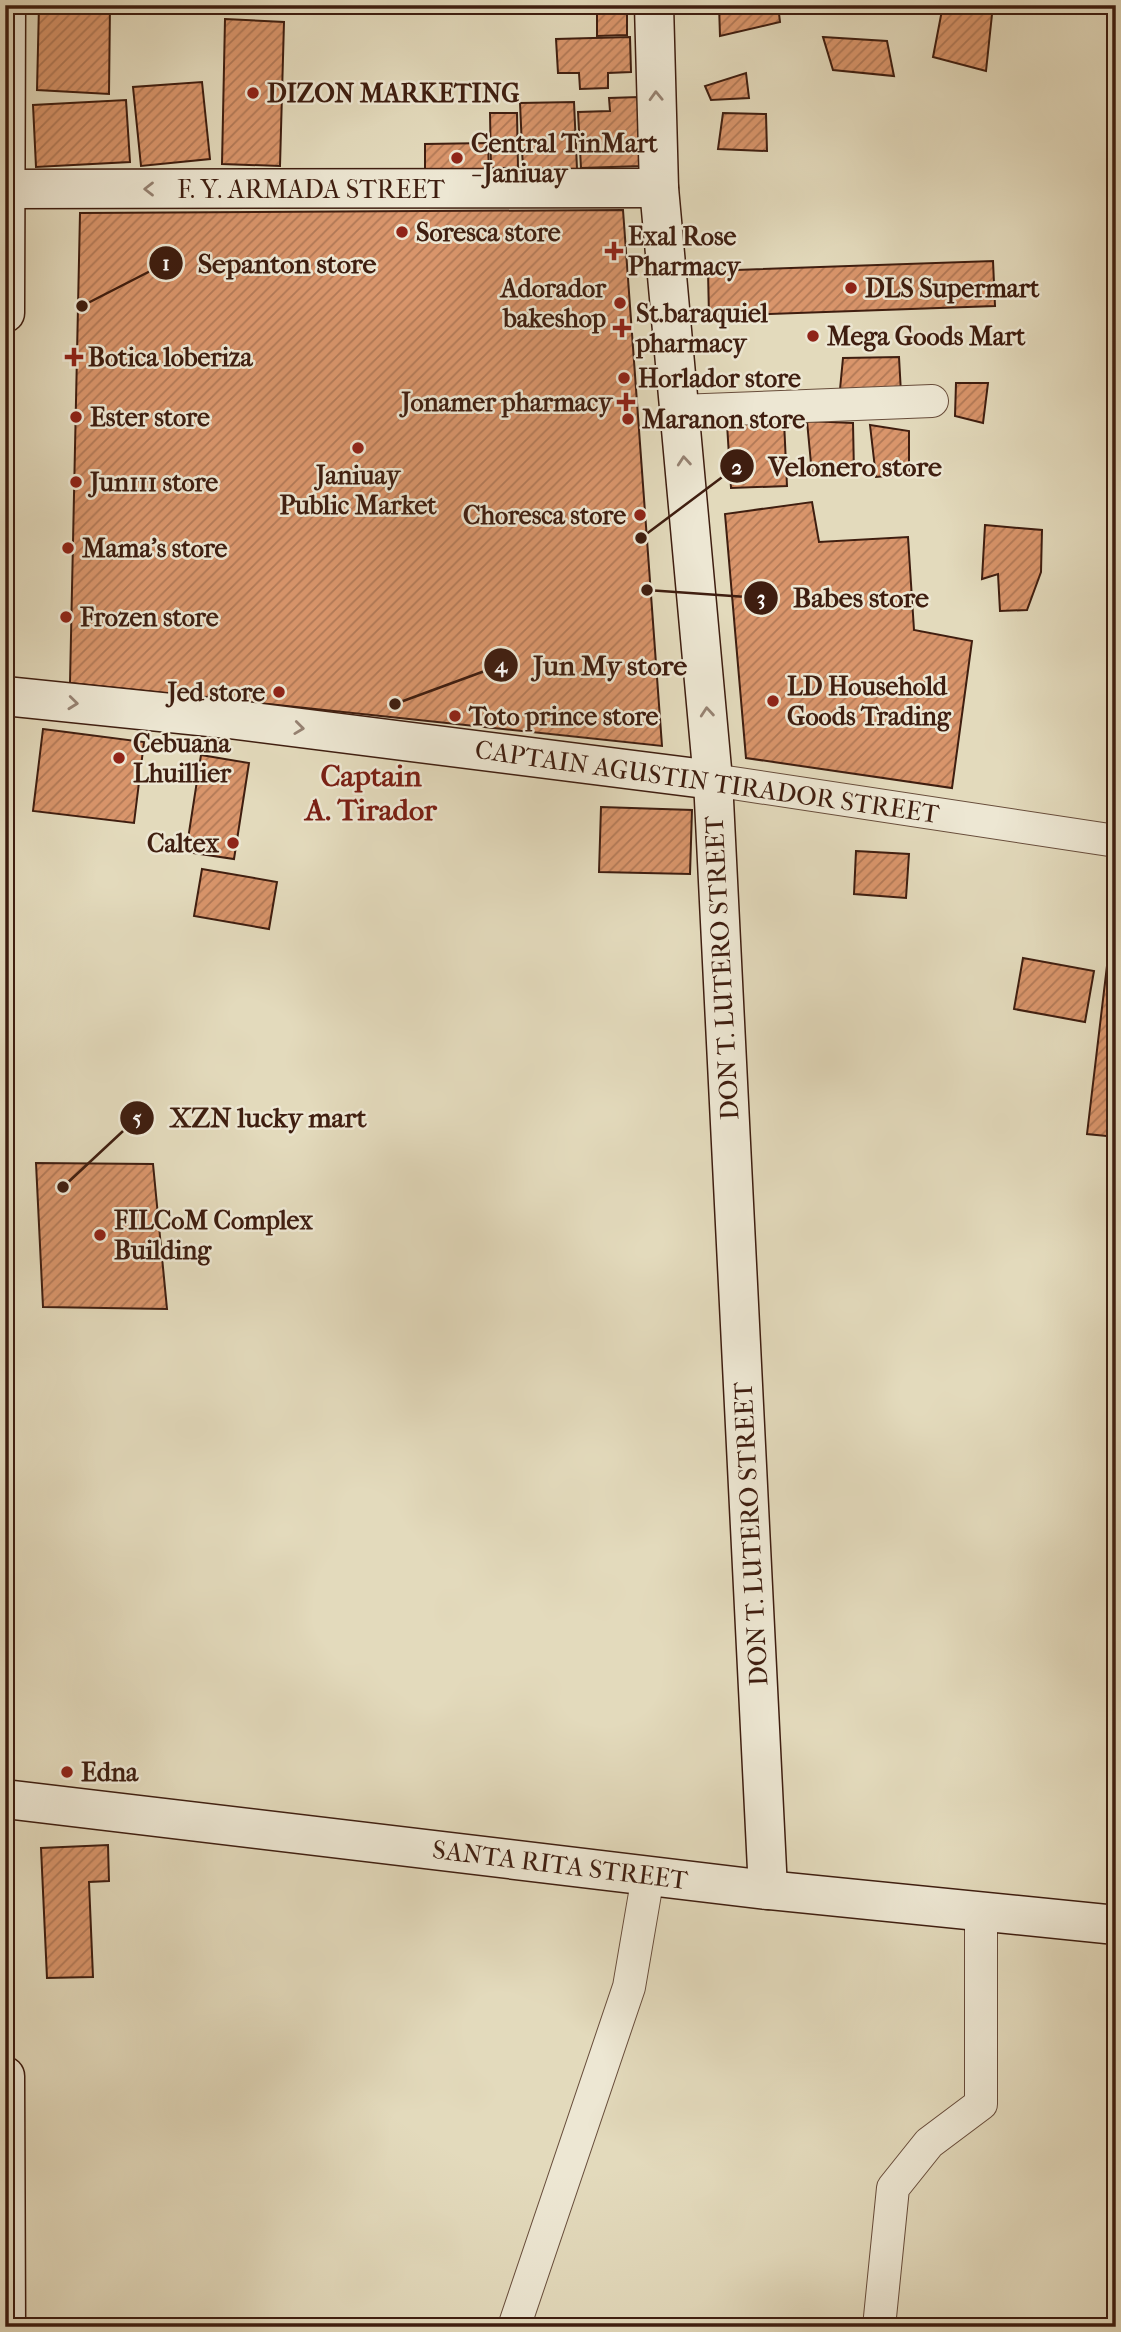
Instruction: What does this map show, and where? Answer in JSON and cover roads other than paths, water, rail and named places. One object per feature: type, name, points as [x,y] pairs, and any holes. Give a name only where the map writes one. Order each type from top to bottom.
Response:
[{"type":"main road","points":[[5,313],[6,5]]},
{"type":"main road","name":"DON T. LUTERO STREET","points":[[654,5],[659,188],[713,780],[768,1890]]},
{"type":"main road","name":"F. Y. ARMADA STREET","points":[[6,189],[659,188]]},
{"type":"main road","name":"CAPTAIN AGUSTIN TIRADOR STREET","points":[[5,696],[229,719],[713,780]]},
{"type":"main road","name":"SANTA RITA STREET","points":[[5,1799],[768,1890],[1116,1925]]},
{"type":"main road","points":[[5,2076],[6,2327]]},
{"type":"street","points":[[679,411],[932,401]]},
{"type":"street","name":"CAPTAIN AGUSTIN TIRADOR STREET","points":[[713,780],[1116,841]]},
{"type":"street","points":[[514,2327],[629,1987],[648,1876]]},
{"type":"street","points":[[879,2327],[893,2188],[929,2143],[981,2104],[981,1912]]},
{"type":"place","name":"DIZON MARKETING","points":[[253,93]]},
{"type":"place","name":"Central TinMart - Janiuay","points":[[457,158]]},
{"type":"place","name":"Soresca store","points":[[402,232]]},
{"type":"place","name":"Exal Rose Pharmacy","points":[[614,251]]},
{"type":"place","name":"DLS Supermart","points":[[851,288]]},
{"type":"place","name":"Adorador bakeshop","points":[[620,303]]},
{"type":"place","name":"Sepanton store","points":[[82,306]]},
{"type":"place","name":"St.baraquiel pharmacy","points":[[622,328]]},
{"type":"place","name":"Mega Goods Mart","points":[[813,336]]},
{"type":"place","name":"Botica loberiza","points":[[74,357]]},
{"type":"place","name":"Horlador store","points":[[624,378]]},
{"type":"place","name":"Jonamer pharmacy","points":[[626,402]]},
{"type":"place","name":"Ester store","points":[[76,417]]},
{"type":"place","name":"Maranon store","points":[[628,419]]},
{"type":"place","name":"Janiuay Public Market","points":[[358,448]]},
{"type":"place","name":"Jun111 store","points":[[76,482]]},
{"type":"place","name":"Choresca store","points":[[640,515]]},
{"type":"place","name":"Velonero store","points":[[641,538]]},
{"type":"place","name":"Mama's store","points":[[68,548]]},
{"type":"place","name":"Babes store","points":[[647,590]]},
{"type":"place","name":"Frozen store","points":[[66,617]]},
{"type":"place","name":"Jed store","points":[[279,692]]},
{"type":"place","name":"LD Household Goods Trading","points":[[773,701]]},
{"type":"place","name":"Jun My store","points":[[395,704]]},
{"type":"place","name":"Toto prince store","points":[[455,716]]},
{"type":"place","name":"Cebuana Lhuillier","points":[[119,758]]},
{"type":"place","name":"Caltex","points":[[233,843]]},
{"type":"place","name":"XZN lucky mart","points":[[63,1187]]},
{"type":"place","name":"FILCoM Complex Building","points":[[100,1235]]},
{"type":"place","name":"Edna","points":[[67,1772]]},
{"type":"district","name":"Captain A. Tirador","points":[[371,793]]}]
